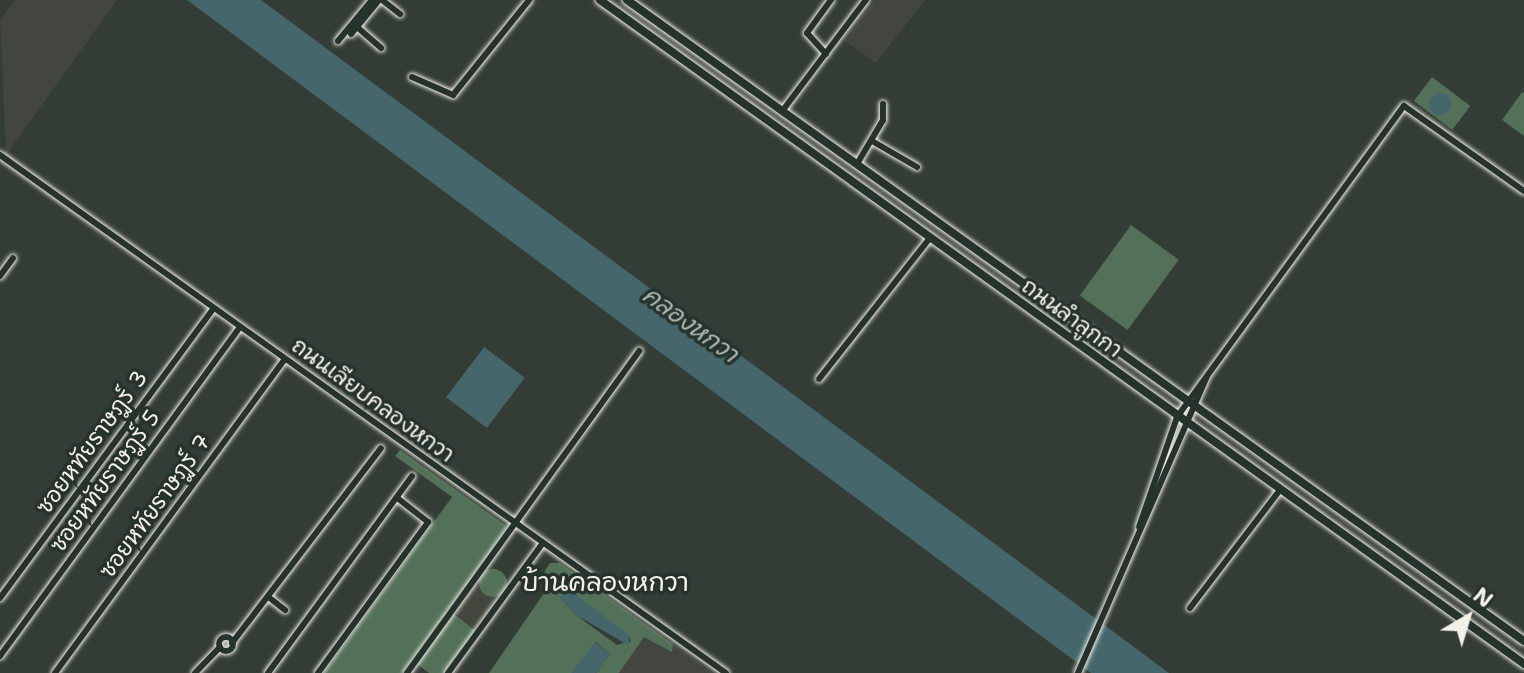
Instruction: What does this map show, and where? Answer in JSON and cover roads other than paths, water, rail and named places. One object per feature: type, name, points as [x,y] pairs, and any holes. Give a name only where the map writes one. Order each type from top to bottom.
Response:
[{"type":"main road","name":"ถนนลำลูกกา","points":[[600,0],[1524,664]]},
{"type":"main road","name":"ถนนลำลูกกา","points":[[627,0],[1524,641]]},
{"type":"street","points":[[338,41],[372,0]]},
{"type":"street","points":[[351,34],[380,0],[400,14]]},
{"type":"street","points":[[412,77],[453,95],[529,0]]},
{"type":"street","points":[[826,54],[807,33],[831,0]]},
{"type":"street","points":[[783,110],[866,0]]},
{"type":"street","points":[[371,9],[381,16]]},
{"type":"street","points":[[357,27],[381,48]]},
{"type":"street","points":[[857,164],[872,141],[883,104]]},
{"type":"street","points":[[1139,527],[1147,492],[1177,417],[1404,106],[1524,191]]},
{"type":"street","points":[[872,141],[917,167]]},
{"type":"street","name":"ถนนเลียบคลองหกวา","points":[[0,155],[726,673]]},
{"type":"street","points":[[819,379],[930,238]]},
{"type":"street","points":[[0,276],[13,258]]},
{"type":"street","name":"ซอยหทัยราษฎร์ 3","points":[[0,598],[214,308]]},
{"type":"street","name":"ซอยหทัยราษฎร์ 5","points":[[0,656],[240,327]]},
{"type":"street","points":[[407,673],[639,351]]},
{"type":"street","name":"ซอยหทัยราษฎร์ 7","points":[[55,673],[284,360]]},
{"type":"street","points":[[1078,673],[1207,376]]},
{"type":"street","points":[[195,673],[220,647],[232,643],[271,599],[381,448]]},
{"type":"street","points":[[1160,461],[1170,463]]},
{"type":"street","points":[[268,673],[412,476]]},
{"type":"street","points":[[1190,608],[1280,490]]},
{"type":"street","points":[[1147,492],[1157,496]]},
{"type":"street","points":[[318,673],[428,522],[397,498]]},
{"type":"street","points":[[448,673],[542,544]]},
{"type":"street","points":[[271,599],[285,610]]},
{"type":"water","name":"คลองหกวา","points":[[187,0],[261,0],[1169,673],[1091,673]]},
{"type":"water","points":[[1436,93],[1444,93],[1451,104],[1444,115],[1436,115],[1429,108],[1429,100]]},
{"type":"water","points":[[484,347],[525,378],[487,428],[446,397]]},
{"type":"water","points":[[568,589],[630,636],[628,645],[576,615],[560,598]]},
{"type":"water","points":[[595,642],[610,654],[596,673],[572,673]]},
{"type":"district","name":"บ้านคลองหกวา","points":[[605,582]]}]
